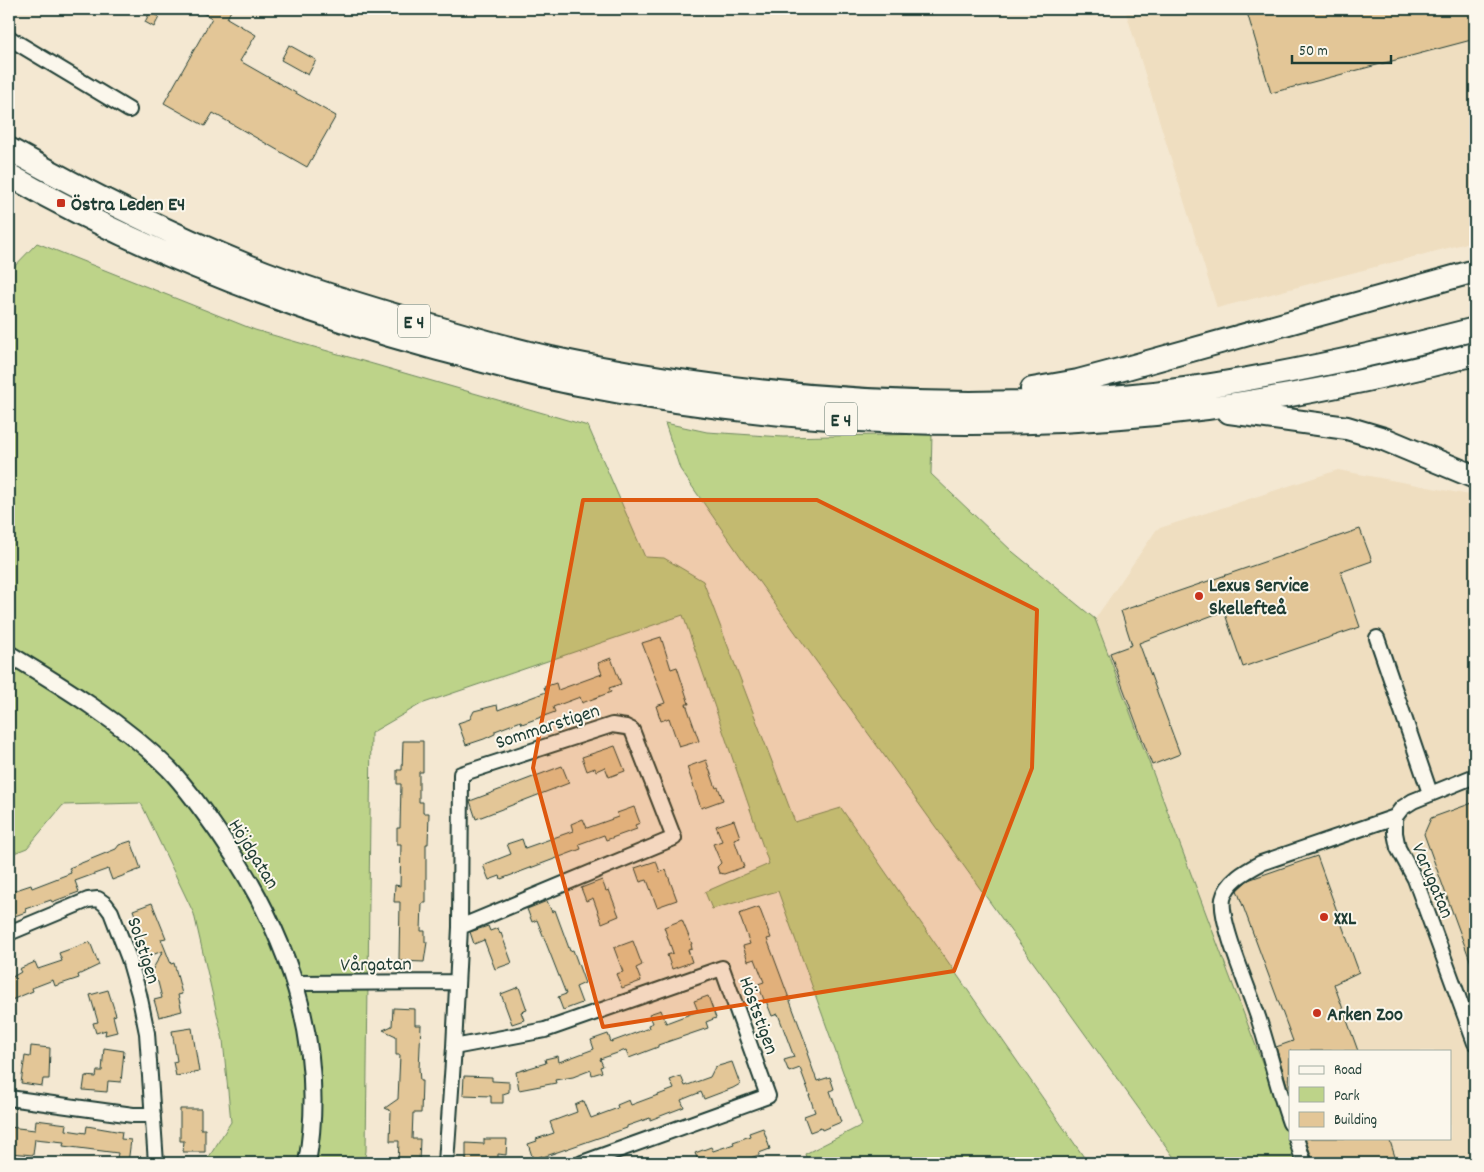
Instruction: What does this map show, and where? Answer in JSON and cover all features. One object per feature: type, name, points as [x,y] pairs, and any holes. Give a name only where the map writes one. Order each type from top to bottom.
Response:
[{"type":"highway","name":"E 4","points":[[9,149],[143,219],[250,266],[360,304],[467,337],[582,365],[768,393],[822,398],[930,403],[1035,401],[1162,392],[1302,369],[1475,329]]},
{"type":"highway","name":"E 4","points":[[9,175],[97,222],[177,258],[294,304],[375,331],[519,371],[578,384],[682,402],[760,412],[865,420],[1005,423],[1138,415],[1206,408],[1324,389],[1475,354]]},
{"type":"highway","points":[[930,403],[1078,381],[1475,271]]},
{"type":"highway","points":[[1206,408],[1347,428],[1384,438],[1475,476]]},
{"type":"street","points":[[9,38],[129,110]]},
{"type":"street","points":[[1377,638],[1430,792]]},
{"type":"street","name":"Höjdgatan","points":[[9,654],[96,710],[135,740],[169,770],[203,810],[252,886],[278,936],[296,983],[306,1026],[311,1070],[312,1112],[306,1163]]},
{"type":"street","name":"Sommarstigen","points":[[457,982],[460,927],[461,774],[612,725],[632,730],[674,838],[460,927]]},
{"type":"street","points":[[1289,1120],[1276,1082],[1259,1020],[1225,921],[1223,906],[1225,893],[1240,876],[1261,863],[1395,817],[1402,808],[1430,792],[1475,776]]},
{"type":"street","name":"Varugatan","points":[[1395,817],[1395,833],[1398,848],[1415,879],[1475,1043]]},
{"type":"street","name":"Solstigen","points":[[9,933],[88,900],[98,899],[111,912],[129,959],[148,1033],[156,1163]]},
{"type":"street","name":"Höststigen","points":[[454,1046],[545,1030],[722,968],[768,1096],[582,1163]]},
{"type":"street","points":[[446,1163],[457,982]]},
{"type":"street","name":"Vårgatan","points":[[296,983],[457,982]]},
{"type":"street","points":[[9,1098],[153,1115]]},
{"type":"street","points":[[1297,1140],[1304,1163]]},
{"type":"highlighted area","points":[[583,500],[817,500],[1037,610],[1032,768],[954,971],[603,1027],[533,768]]},
{"type":"shaded area","points":[[1125,9],[1475,9],[1475,241],[1217,308]]},
{"type":"shaded area","points":[[1338,470],[1475,496],[1475,1163],[1300,1163],[1292,1140],[1452,1140],[1452,1050],[1289,1050],[1289,1133],[1095,619],[1157,529]]},
{"type":"green space","points":[[37,243],[255,330],[588,426],[645,557],[664,558],[703,581],[795,822],[841,808],[1088,1163],[808,1163],[805,1154],[862,1125],[778,891],[712,909],[705,892],[769,864],[683,615],[421,704],[371,733],[366,1151],[364,1163],[173,1163],[173,1160],[207,1160],[231,1122],[223,1040],[194,914],[141,803],[63,805],[27,848],[9,855],[9,272]]},
{"type":"green space","points":[[665,423],[707,432],[783,437],[932,434],[931,474],[1013,552],[1095,619],[1289,1134],[1289,1140],[1291,1140],[1300,1163],[1178,1163],[741,557],[680,469]]},
{"type":"building","points":[[195,9],[232,9],[227,18],[256,35],[240,61],[336,116],[307,167],[213,113],[205,126],[164,103],[212,18]]},
{"type":"building","points":[[1246,9],[1475,9],[1475,39],[1271,93]]},
{"type":"building","points":[[150,12],[159,17],[154,27],[145,22]]},
{"type":"building","points":[[289,45],[316,60],[308,75],[281,60]]},
{"type":"building","points":[[1360,529],[1372,561],[1341,572],[1360,627],[1243,667],[1224,611],[1139,643],[1180,754],[1152,765],[1110,653],[1132,645],[1121,611]]},
{"type":"building","points":[[661,637],[671,669],[677,667],[689,704],[686,704],[699,741],[679,747],[669,718],[661,721],[656,706],[665,703],[642,643]]},
{"type":"building","points":[[611,658],[621,684],[609,688],[611,692],[582,703],[580,697],[553,707],[555,712],[522,724],[521,721],[495,731],[495,734],[484,739],[466,745],[458,723],[470,719],[474,711],[497,705],[498,710],[546,692],[544,687],[556,683],[558,690],[602,674],[598,663]]},
{"type":"building","points":[[403,741],[423,741],[423,772],[419,772],[419,802],[423,802],[423,813],[429,813],[428,844],[426,844],[426,903],[422,903],[421,931],[425,931],[425,942],[427,942],[424,962],[399,961],[400,902],[394,902],[395,885],[400,886],[401,844],[397,844],[397,828],[400,828],[401,784],[397,784],[397,770],[402,770]]},
{"type":"building","points":[[615,746],[625,771],[609,777],[605,767],[596,771],[595,768],[587,771],[582,757]]},
{"type":"building","points":[[706,760],[716,788],[718,787],[723,800],[701,808],[687,767]]},
{"type":"building","points":[[562,766],[569,783],[476,819],[470,801]]},
{"type":"building","points":[[1475,802],[1474,971],[1424,834],[1431,818]]},
{"type":"building","points":[[634,807],[640,823],[635,825],[637,829],[606,840],[604,835],[579,844],[581,849],[501,879],[500,876],[489,880],[483,865],[511,854],[507,844],[522,839],[525,848],[573,831],[571,824],[583,819],[587,828],[618,817],[617,813]]},
{"type":"building","points":[[734,820],[740,837],[734,839],[744,867],[724,874],[719,873],[717,867],[721,863],[713,844],[722,841],[716,826]]},
{"type":"building","points":[[131,841],[141,869],[112,880],[108,869],[75,881],[79,892],[25,909],[26,912],[9,918],[9,900],[12,899],[10,892],[31,885],[32,888],[71,873],[69,868]]},
{"type":"building","points":[[1317,856],[1359,972],[1334,984],[1358,1050],[1289,1050],[1289,1092],[1276,1047],[1293,1041],[1237,890],[1248,880]]},
{"type":"building","points":[[656,861],[660,872],[666,870],[677,900],[657,907],[647,880],[640,882],[635,868]]},
{"type":"building","points":[[602,880],[606,891],[609,890],[619,916],[602,923],[593,898],[586,901],[581,888]]},
{"type":"building","points":[[547,901],[552,912],[555,910],[570,951],[573,950],[585,983],[576,987],[582,1003],[563,1010],[558,997],[566,994],[537,920],[532,922],[527,909]]},
{"type":"building","points":[[152,903],[166,938],[161,939],[171,964],[174,963],[182,994],[178,995],[182,1011],[159,1017],[154,1000],[162,998],[158,982],[153,978],[151,972],[163,951],[146,957],[142,944],[145,943],[133,910]]},
{"type":"building","points":[[759,907],[771,938],[767,939],[809,1052],[807,1053],[817,1081],[830,1077],[834,1089],[830,1091],[841,1122],[822,1130],[821,1128],[810,1132],[804,1116],[815,1112],[810,1095],[800,1068],[789,1072],[784,1060],[794,1057],[778,1014],[772,1016],[764,1000],[758,984],[764,982],[755,959],[748,961],[743,946],[750,944],[739,914]]},
{"type":"building","points":[[682,920],[692,944],[692,949],[688,950],[692,962],[672,969],[667,955],[673,953],[664,927]]},
{"type":"building","points":[[488,926],[490,931],[498,928],[512,963],[495,969],[484,940],[474,944],[470,932]]},
{"type":"building","points":[[633,941],[642,965],[636,968],[641,981],[622,988],[616,974],[623,972],[614,948]]},
{"type":"building","points":[[90,942],[99,965],[78,975],[79,978],[55,986],[53,980],[32,988],[33,991],[9,1001],[9,979],[21,972],[19,969],[35,962],[38,969],[62,961],[59,953]]},
{"type":"building","points":[[519,987],[527,1010],[521,1012],[524,1020],[512,1024],[501,994]]},
{"type":"building","points":[[108,990],[116,1015],[113,1016],[117,1032],[105,1035],[106,1030],[96,1033],[93,1023],[98,1022],[90,995]]},
{"type":"building","points":[[708,996],[716,1018],[706,1022],[708,1028],[658,1045],[658,1047],[629,1058],[626,1050],[600,1059],[603,1066],[600,1067],[602,1072],[592,1075],[591,1070],[573,1077],[555,1080],[556,1083],[519,1090],[516,1072],[546,1063],[545,1059],[558,1056],[559,1062],[594,1049],[591,1040],[608,1034],[611,1042],[649,1028],[648,1025],[653,1023],[649,1014],[661,1010],[666,1023],[698,1011],[694,1001]]},
{"type":"building","points":[[393,1008],[415,1009],[415,1025],[421,1025],[419,1069],[420,1081],[422,1081],[421,1113],[413,1113],[412,1139],[420,1139],[419,1163],[398,1163],[399,1141],[390,1141],[391,1111],[385,1108],[398,1099],[400,1055],[396,1055],[396,1036],[383,1030],[392,1026]]},
{"type":"building","points":[[192,1028],[199,1072],[176,1076],[173,1062],[177,1061],[172,1031]]},
{"type":"building","points":[[31,1046],[50,1048],[49,1079],[43,1079],[42,1086],[21,1083],[25,1056],[30,1057]]},
{"type":"building","points":[[104,1048],[124,1051],[121,1082],[108,1081],[107,1092],[83,1090],[85,1076],[96,1077],[97,1071],[102,1071]]},
{"type":"building","points":[[732,1062],[740,1084],[733,1088],[704,1099],[701,1092],[681,1100],[684,1107],[533,1159],[528,1144],[554,1133],[550,1122],[577,1112],[575,1105],[584,1101],[591,1118],[618,1108],[617,1105],[629,1100],[631,1105],[674,1089],[670,1080],[681,1076],[685,1086],[710,1077],[715,1067]]},
{"type":"building","points":[[464,1076],[492,1077],[492,1081],[509,1082],[509,1092],[503,1094],[503,1103],[491,1103],[491,1096],[463,1095]]},
{"type":"building","points":[[180,1109],[201,1109],[201,1129],[205,1129],[205,1152],[183,1152],[184,1141],[180,1141]]},
{"type":"building","points":[[36,1120],[67,1124],[66,1130],[86,1133],[87,1126],[122,1132],[121,1139],[131,1140],[128,1163],[116,1163],[118,1153],[63,1146],[64,1142],[35,1139],[33,1155],[10,1153],[9,1127],[35,1130]]},
{"type":"building","points":[[763,1128],[770,1149],[735,1163],[699,1163],[695,1153],[711,1147],[713,1151],[734,1144],[733,1142],[750,1136],[749,1133]]},
{"type":"building","points":[[484,1139],[507,1139],[506,1155],[498,1154],[498,1163],[466,1161],[466,1143],[484,1144]]},
{"type":"building","points":[[1306,1140],[1390,1140],[1397,1163],[1314,1163]]},
{"type":"place","name":"Östra Leden E4","points":[[61,203]]},
{"type":"place","name":"Lexus Service Skellefteå","points":[[1199,596]]},
{"type":"place","name":"XXL","points":[[1324,917]]},
{"type":"place","name":"Arken Zoo","points":[[1317,1013]]}]
